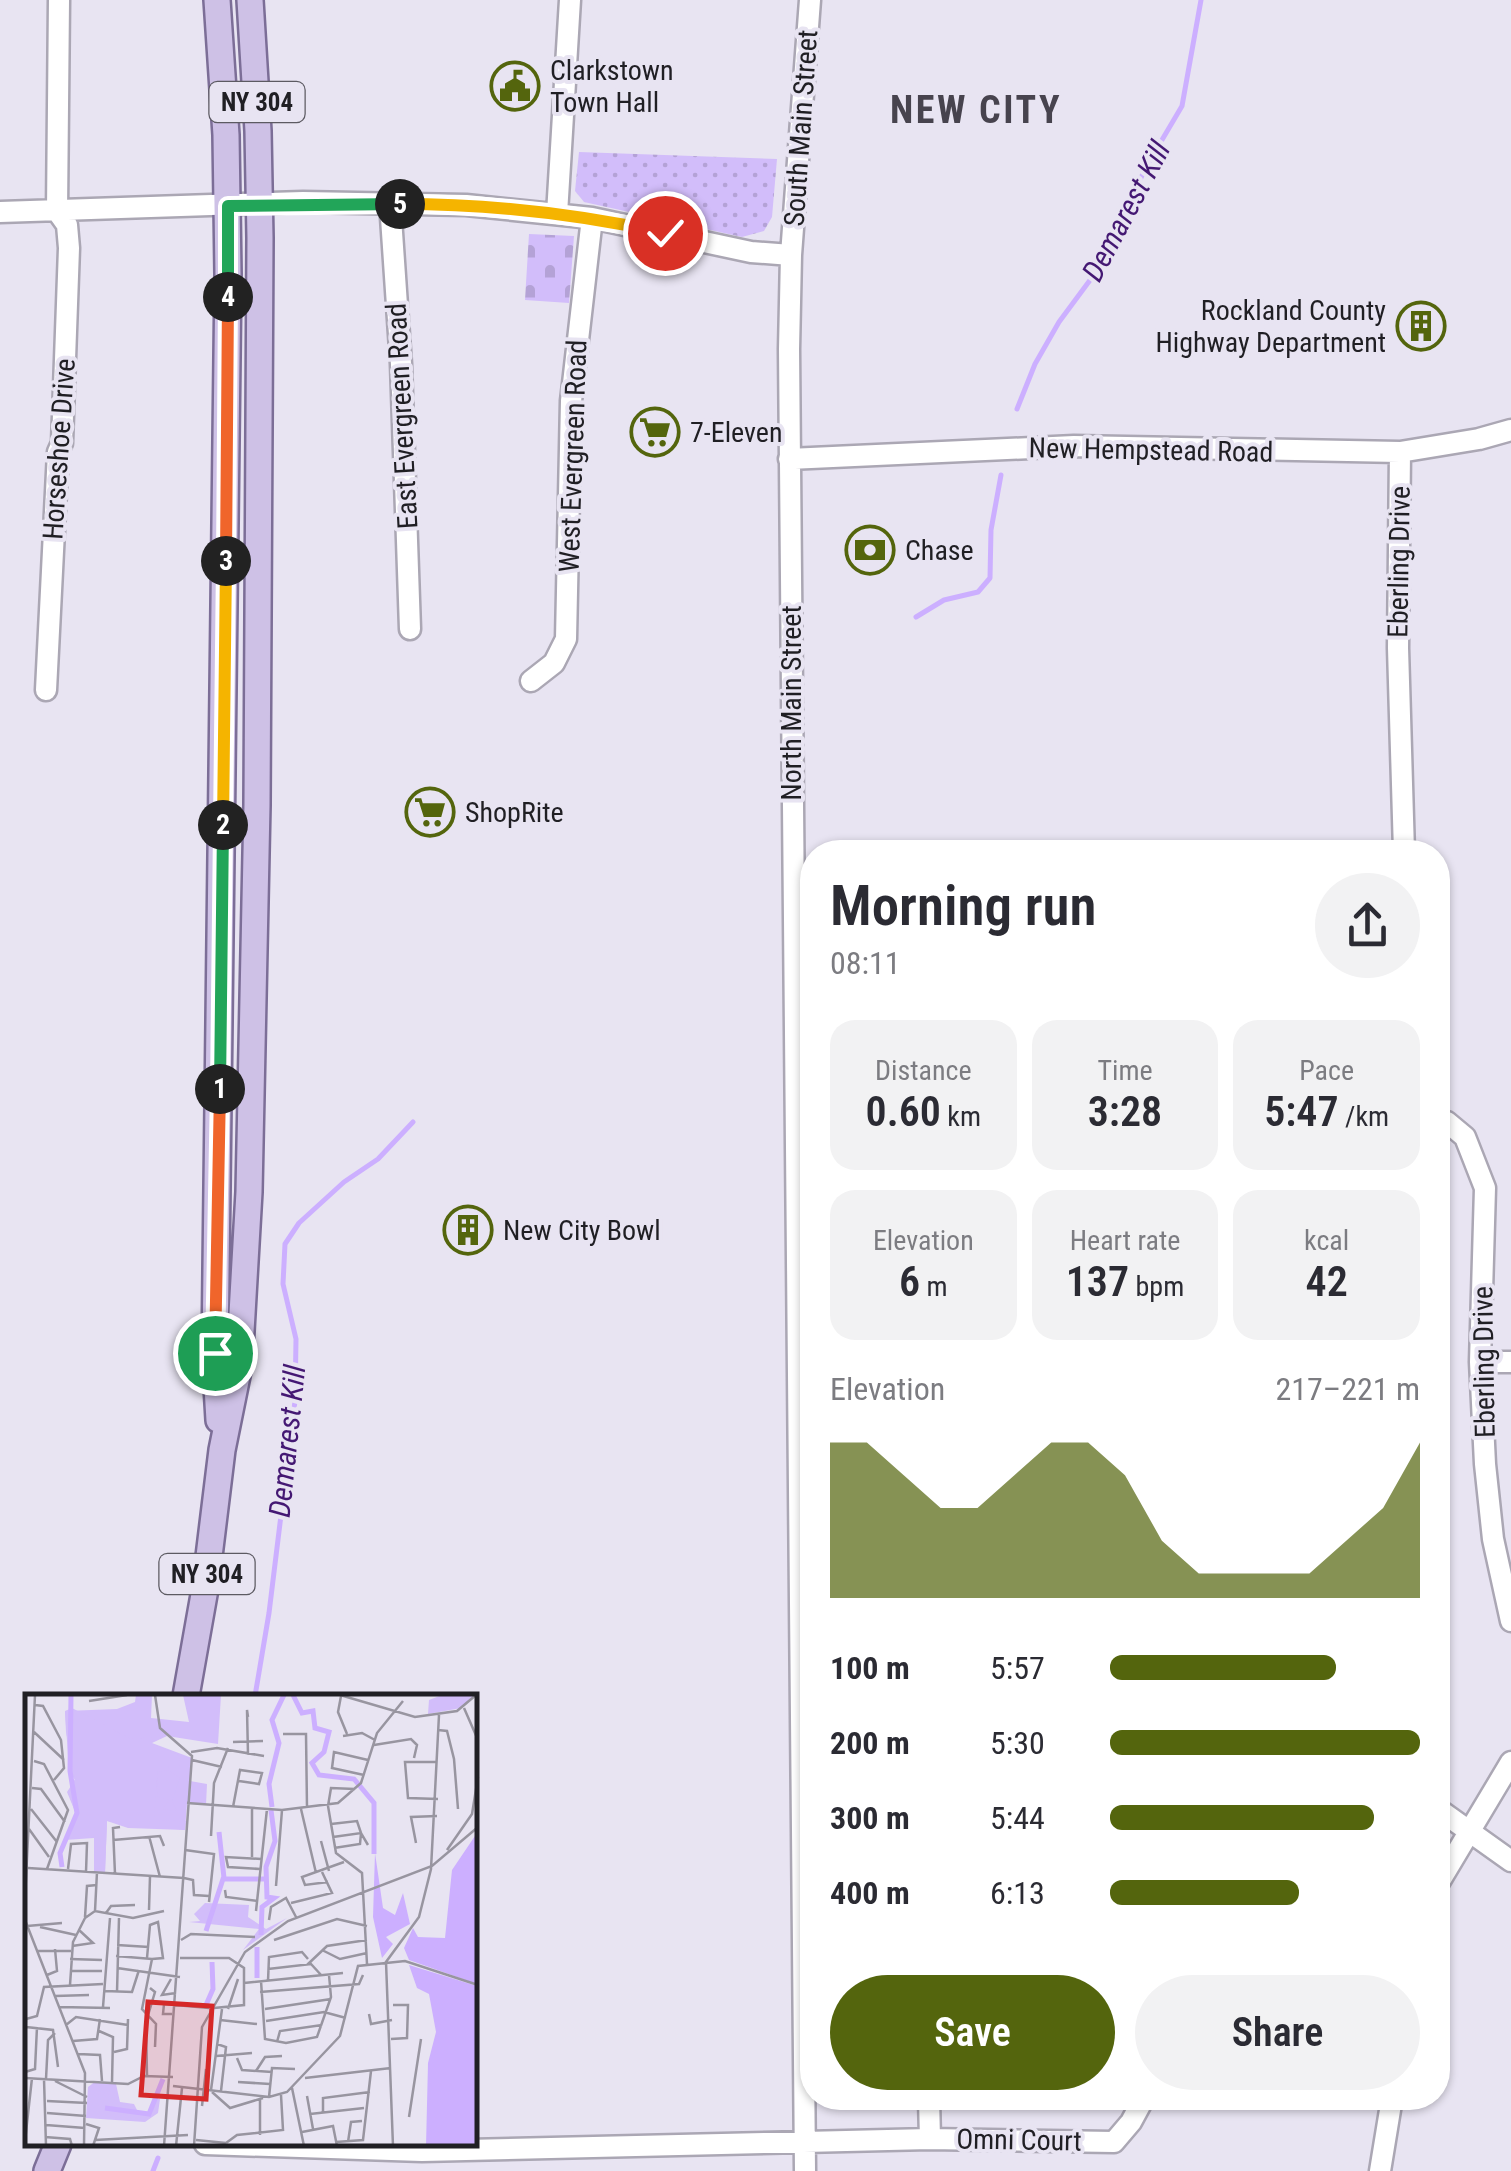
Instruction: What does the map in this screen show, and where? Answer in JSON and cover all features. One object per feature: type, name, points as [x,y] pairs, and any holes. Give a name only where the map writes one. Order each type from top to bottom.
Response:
[{"type":"main road","name":"NY 304","points":[[217,0],[228,206],[215,1353],[222,1450]]},
{"type":"main road","name":"NY 304","points":[[186,1694],[222,1450],[239,1366],[248,1209],[257,787],[260,204],[250,0]]},
{"type":"main road","points":[[47,2171],[57,2146]]},
{"type":"street","name":"Horseshoe Drive","points":[[46,690],[58,452],[62,443],[68,248],[67,224],[57,210],[60,0]]},
{"type":"street","points":[[557,214],[570,0]]},
{"type":"street","name":"South Main Street","points":[[791,255],[810,0]]},
{"type":"street","points":[[0,212],[260,204],[466,205],[592,218],[751,252],[791,255]]},
{"type":"street","name":"East Evergreen Road","points":[[390,204],[402,364],[410,629]]},
{"type":"street","name":"West Evergreen Road","points":[[530,680],[554,663],[566,639],[571,401],[592,218]]},
{"type":"street","name":"North Main Street","points":[[791,255],[789,459],[800,1058]]},
{"type":"street","name":"New Hempstead Road","points":[[789,459],[1074,446],[1400,452],[1511,430]]},
{"type":"street","name":"Eberling Drive","points":[[1400,452],[1398,648],[1404,840]]},
{"type":"street","name":"Eberling Drive","points":[[1450,1125],[1464,1138],[1485,1188],[1480,1362],[1493,1539],[1511,1621]]},
{"type":"street","points":[[1480,1362],[1511,1362]]},
{"type":"street","points":[[1450,1862],[1511,1762]]},
{"type":"street","points":[[1450,1817],[1511,1861]]},
{"type":"street","name":"North Main Street","points":[[804,2110],[804,2171]]},
{"type":"street","name":"Omni Court","points":[[930,2110],[930,2139]]},
{"type":"street","name":"Omni Court","points":[[259,2146],[422,2152],[930,2139],[1114,2142],[1138,2110]]},
{"type":"street","points":[[1380,2171],[1390,2110]]},
{"type":"green space","points":[[579,152],[777,159],[772,217],[764,231],[742,237],[584,202],[575,191]]},
{"type":"green space","points":[[529,234],[574,236],[569,303],[525,300]]},
{"type":"waterway","name":"Demarest Kill","points":[[1017,409],[1035,364],[1059,322],[1099,268],[1146,167],[1182,106],[1201,0]]},
{"type":"waterway","name":"Demarest Kill","points":[[916,617],[944,600],[978,592],[990,578],[991,530],[1001,475]]},
{"type":"waterway","name":"Demarest Kill","points":[[255,1694],[295,1401],[296,1339],[283,1284],[285,1244],[299,1223],[344,1182],[378,1159],[413,1122]]},
{"type":"waterway","name":"Demarest Kill","points":[[153,2171],[158,2158]]},
{"type":"place","name":"Clarkstown Town Hall","points":[[515,86]]},
{"type":"place","name":"Rockland County Highway Department","points":[[1421,326]]},
{"type":"place","name":"7-Eleven","points":[[655,432]]},
{"type":"place","name":"Chase","points":[[870,550]]},
{"type":"place","name":"ShopRite","points":[[430,812]]},
{"type":"place","name":"New City Bowl","points":[[468,1230]]},
{"type":"district","name":"NEW CITY","points":[[976,110]]},
{"type":"route","points":[[215,1353],[228,206],[303,202],[466,205],[592,218],[665,233]]}]
